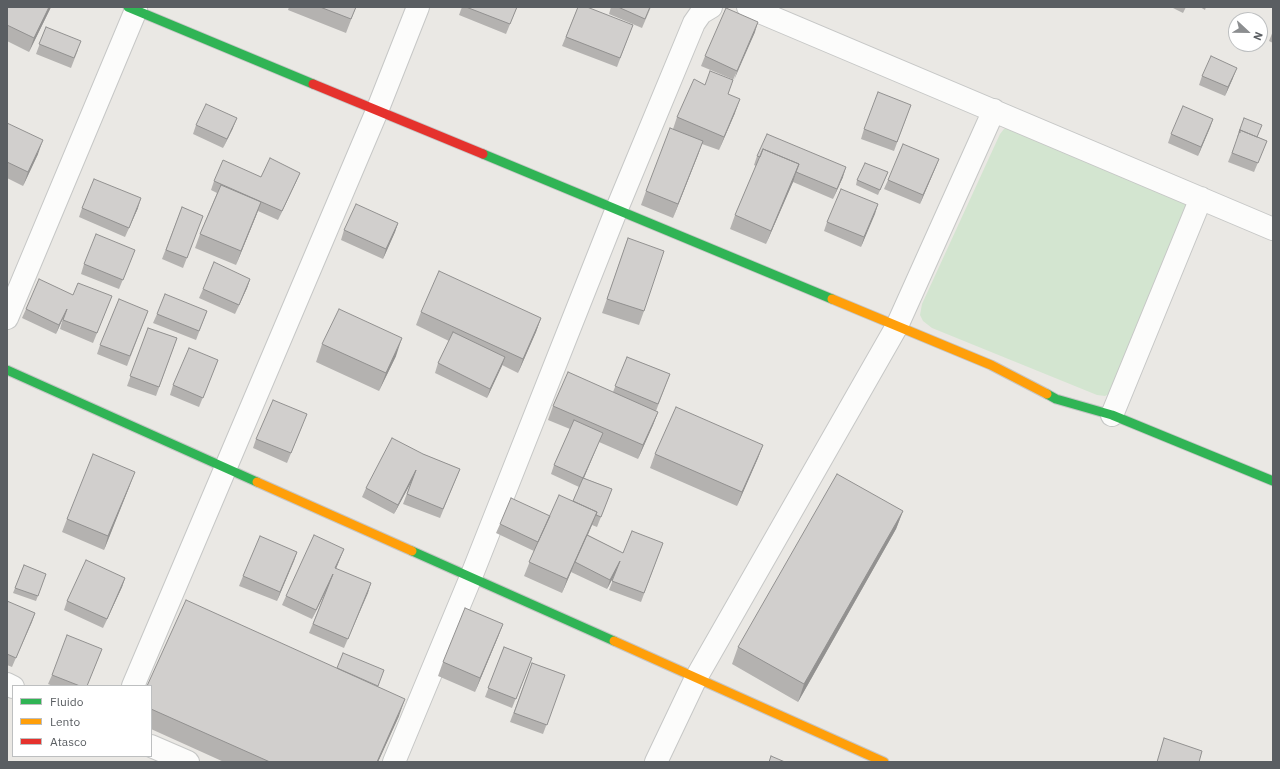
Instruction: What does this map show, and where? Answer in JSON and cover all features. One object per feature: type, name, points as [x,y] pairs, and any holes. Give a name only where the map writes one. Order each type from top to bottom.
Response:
[{"type":"street","points":[[133,685],[377,111],[418,7]]},
{"type":"street","points":[[394,762],[471,577],[616,211],[694,23],[701,13],[711,7]]},
{"type":"street","points":[[748,7],[1273,229]]},
{"type":"street","points":[[7,318],[132,9],[616,211],[991,365],[1056,399],[1112,415],[1273,481]]},
{"type":"street","points":[[656,762],[696,678],[897,326],[994,110]]},
{"type":"street","points":[[1112,415],[1201,198]]},
{"type":"street","points":[[7,370],[884,762]]},
{"type":"street","points":[[152,746],[188,762]]},
{"type":"green space","points":[[1010,127],[1185,204],[1185,211],[1109,394],[1105,396],[1097,395],[932,328],[923,321],[920,315],[922,304],[1000,134],[1004,129]]},
{"type":"building","points":[[7,7],[49,7],[34,38],[7,25]]},
{"type":"building","points":[[320,7],[356,7],[351,19]]},
{"type":"building","points":[[466,7],[517,7],[510,24]]},
{"type":"building","points":[[578,7],[587,7],[633,25],[620,58],[566,37]]},
{"type":"building","points":[[618,7],[650,7],[645,19]]},
{"type":"building","points":[[726,8],[758,22],[737,71],[705,56]]},
{"type":"building","points":[[46,27],[81,41],[74,58],[39,44]]},
{"type":"building","points":[[1211,56],[1237,68],[1228,87],[1202,76]]},
{"type":"building","points":[[710,71],[733,80],[728,94],[740,99],[724,137],[677,117],[694,79],[705,85]]},
{"type":"building","points":[[878,92],[911,105],[897,142],[864,129]]},
{"type":"building","points":[[206,104],[237,118],[227,139],[196,125]]},
{"type":"building","points":[[1183,106],[1213,119],[1201,147],[1171,134]]},
{"type":"building","points":[[1244,118],[1262,125],[1257,137],[1240,130],[1240,133],[1239,132]]},
{"type":"building","points":[[7,123],[43,140],[28,172],[7,162]]},
{"type":"building","points":[[670,128],[703,141],[678,204],[646,191]]},
{"type":"building","points":[[1240,130],[1267,141],[1258,163],[1232,153]]},
{"type":"building","points":[[767,134],[846,167],[837,189],[796,172],[799,164],[763,149],[760,157],[757,156]]},
{"type":"building","points":[[903,144],[939,159],[923,195],[888,180]]},
{"type":"building","points":[[763,149],[799,164],[771,231],[735,215]]},
{"type":"building","points":[[270,158],[300,173],[282,211],[214,181],[223,160],[261,177]]},
{"type":"building","points":[[865,163],[888,172],[880,190],[857,180]]},
{"type":"building","points":[[94,179],[141,198],[129,228],[82,208]]},
{"type":"building","points":[[221,185],[261,202],[241,251],[200,234]]},
{"type":"building","points":[[841,189],[878,204],[864,237],[827,222]]},
{"type":"building","points":[[356,204],[398,223],[386,249],[344,230]]},
{"type":"building","points":[[182,207],[203,216],[187,258],[166,250]]},
{"type":"building","points":[[96,234],[135,250],[123,280],[84,264]]},
{"type":"building","points":[[628,238],[664,251],[644,311],[607,299]]},
{"type":"building","points":[[214,262],[250,279],[239,305],[203,289]]},
{"type":"building","points":[[439,271],[541,318],[523,359],[421,312]]},
{"type":"building","points":[[39,279],[73,295],[78,283],[112,296],[97,333],[63,320],[67,309],[59,325],[26,309]]},
{"type":"building","points":[[165,294],[207,311],[199,331],[157,314]]},
{"type":"building","points":[[119,299],[148,311],[130,356],[100,345]]},
{"type":"building","points":[[339,309],[402,338],[386,373],[322,344]]},
{"type":"building","points":[[148,328],[177,338],[159,387],[130,376]]},
{"type":"building","points":[[453,332],[505,357],[490,389],[438,363]]},
{"type":"building","points":[[189,348],[218,360],[203,398],[173,385]]},
{"type":"building","points":[[627,357],[670,374],[658,404],[615,386]]},
{"type":"building","points":[[568,372],[658,412],[643,445],[553,406]]},
{"type":"building","points":[[273,400],[307,414],[291,453],[256,439]]},
{"type":"building","points":[[676,407],[763,445],[742,492],[655,454]]},
{"type":"building","points":[[574,420],[603,433],[583,478],[554,465]]},
{"type":"building","points":[[392,438],[423,454],[460,469],[443,509],[407,494],[416,470],[398,505],[366,488]]},
{"type":"building","points":[[93,454],[135,472],[108,536],[67,519]]},
{"type":"building","points":[[837,474],[903,511],[804,684],[738,647]]},
{"type":"building","points":[[583,478],[612,489],[601,517],[596,515],[597,512],[573,501]]},
{"type":"building","points":[[559,495],[597,512],[567,579],[529,562]]},
{"type":"building","points":[[511,498],[550,516],[538,542],[500,524]]},
{"type":"building","points":[[632,531],[663,543],[644,593],[612,581],[620,561],[610,580],[575,562],[587,535],[623,553]]},
{"type":"building","points":[[314,535],[344,549],[335,568],[371,583],[348,639],[313,624],[333,574],[316,610],[286,596]]},
{"type":"building","points":[[260,536],[297,552],[280,592],[243,576]]},
{"type":"building","points":[[86,560],[125,578],[107,619],[67,601]]},
{"type":"building","points":[[24,565],[46,574],[38,596],[15,588]]},
{"type":"building","points":[[186,600],[405,699],[377,762],[270,762],[152,709],[152,685],[147,685]]},
{"type":"building","points":[[7,601],[35,613],[16,658],[7,654]]},
{"type":"building","points":[[465,608],[503,624],[480,678],[443,662]]},
{"type":"building","points":[[67,635],[102,649],[87,685],[77,685],[52,675]]},
{"type":"building","points":[[504,647],[532,658],[516,699],[488,688]]},
{"type":"building","points":[[343,653],[384,670],[378,686],[337,668]]},
{"type":"building","points":[[532,663],[565,675],[547,725],[514,713]]},
{"type":"building","points":[[1164,738],[1202,751],[1199,762],[1157,762]]},
{"type":"building","points":[[771,756],[785,762],[769,762]]},
{"type":"traffic: fast","points":[[128,7],[313,84]]},
{"type":"traffic: fast","points":[[483,154],[832,299]]},
{"type":"traffic: fast","points":[[7,370],[257,482]]},
{"type":"traffic: fast","points":[[1047,394],[1056,399],[1112,415],[1273,481]]},
{"type":"traffic: fast","points":[[412,551],[614,641]]},
{"type":"traffic: slow","points":[[832,299],[991,365],[1047,394]]},
{"type":"traffic: slow","points":[[257,482],[412,551]]},
{"type":"traffic: slow","points":[[614,641],[884,762]]},
{"type":"traffic: jam","points":[[313,84],[483,154]]}]
